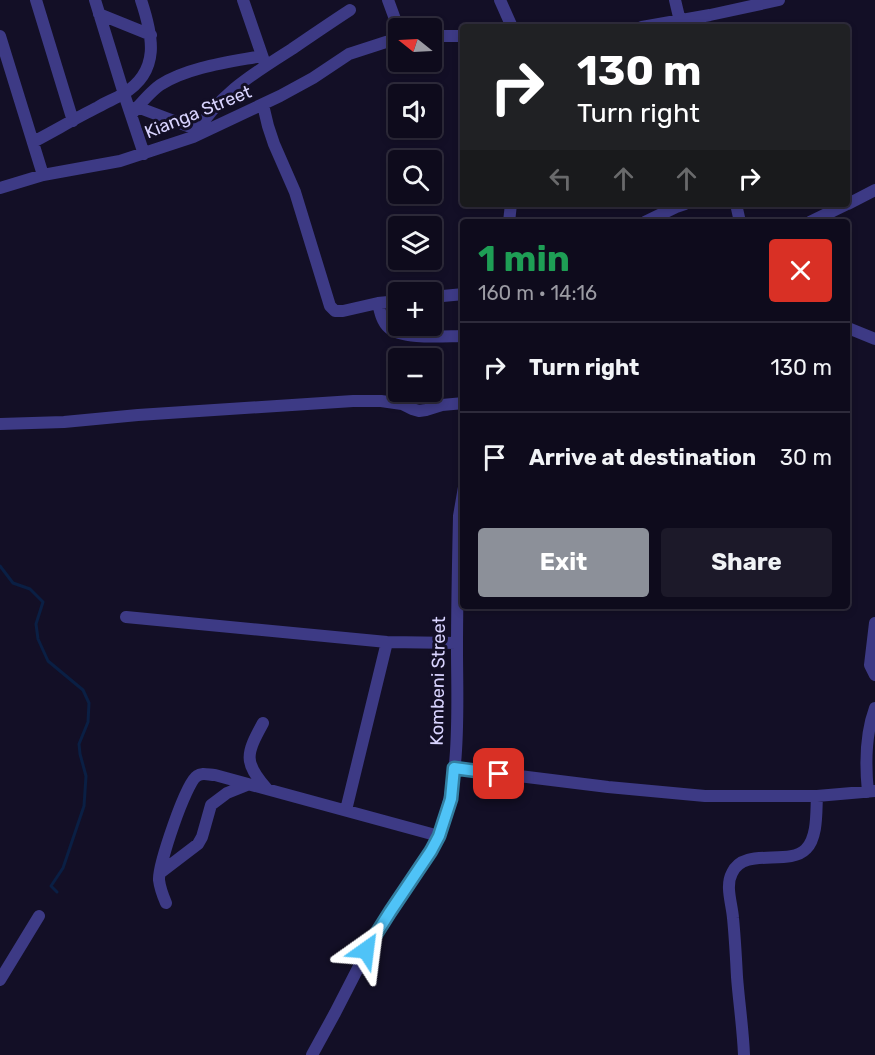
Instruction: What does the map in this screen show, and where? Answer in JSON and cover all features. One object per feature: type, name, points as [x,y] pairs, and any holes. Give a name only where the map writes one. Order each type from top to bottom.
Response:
[{"type":"street","points":[[36,0],[73,121]]},
{"type":"street","points":[[95,0],[123,94],[134,111],[144,154]]},
{"type":"street","points":[[33,142],[123,94],[138,82],[148,68],[151,56],[151,35],[141,0]]},
{"type":"street","points":[[243,0],[264,61]]},
{"type":"street","points":[[248,13],[249,0]]},
{"type":"street","points":[[388,0],[395,18]]},
{"type":"street","points":[[500,0],[511,24]]},
{"type":"street","points":[[675,0],[680,21]]},
{"type":"street","points":[[661,24],[779,0]]},
{"type":"street","points":[[134,111],[196,134],[213,108],[264,61],[350,10]]},
{"type":"street","points":[[99,14],[151,35]]},
{"type":"street","points":[[0,36],[43,175]]},
{"type":"street","points":[[442,36],[460,36]]},
{"type":"street","name":"Kianga Street","points":[[0,188],[43,175],[120,161],[144,154],[263,105],[313,78],[350,54],[388,42]]},
{"type":"street","points":[[134,111],[147,96],[177,76],[231,62],[264,61]]},
{"type":"street","points":[[263,105],[274,144],[295,192],[330,306],[335,311],[343,311],[388,302]]},
{"type":"street","points":[[850,202],[875,190]]},
{"type":"street","points":[[651,219],[676,207]]},
{"type":"street","points":[[816,219],[841,207]]},
{"type":"street","points":[[442,296],[460,294]]},
{"type":"street","points":[[378,303],[383,322],[400,334],[460,336]]},
{"type":"street","points":[[850,329],[875,339]]},
{"type":"street","points":[[0,424],[64,422],[352,401],[402,404],[419,411],[442,405],[460,404]]},
{"type":"street","name":"Kombeni Street","points":[[312,1055],[373,939],[431,851],[439,836],[451,799],[458,718],[460,510]]},
{"type":"street","points":[[126,617],[387,642],[458,642]]},
{"type":"street","points":[[875,623],[870,664],[875,675]]},
{"type":"street","points":[[346,810],[387,642]]},
{"type":"street","points":[[454,768],[608,787],[705,796],[817,796],[872,791],[865,768],[870,721],[875,708]]},
{"type":"street","points":[[263,723],[254,740],[249,762],[252,771],[268,790]]},
{"type":"street","points":[[166,903],[159,881],[163,858],[190,782],[195,776],[202,774],[439,836]]},
{"type":"street","points":[[160,873],[198,844],[211,806],[227,793],[247,785]]},
{"type":"street","points":[[744,1055],[729,886],[730,875],[737,864],[748,860],[799,854],[807,849],[816,823],[817,796]]},
{"type":"street","points":[[0,980],[39,916]]},
{"type":"waterway","points":[[0,566],[13,583],[30,589],[43,602],[36,624],[38,639],[48,661],[83,690],[89,703],[88,722],[79,744],[86,776],[84,806],[63,868],[51,886],[57,892]]},
{"type":"route","points":[[366,950],[439,836],[451,799],[454,768],[499,774]]}]
